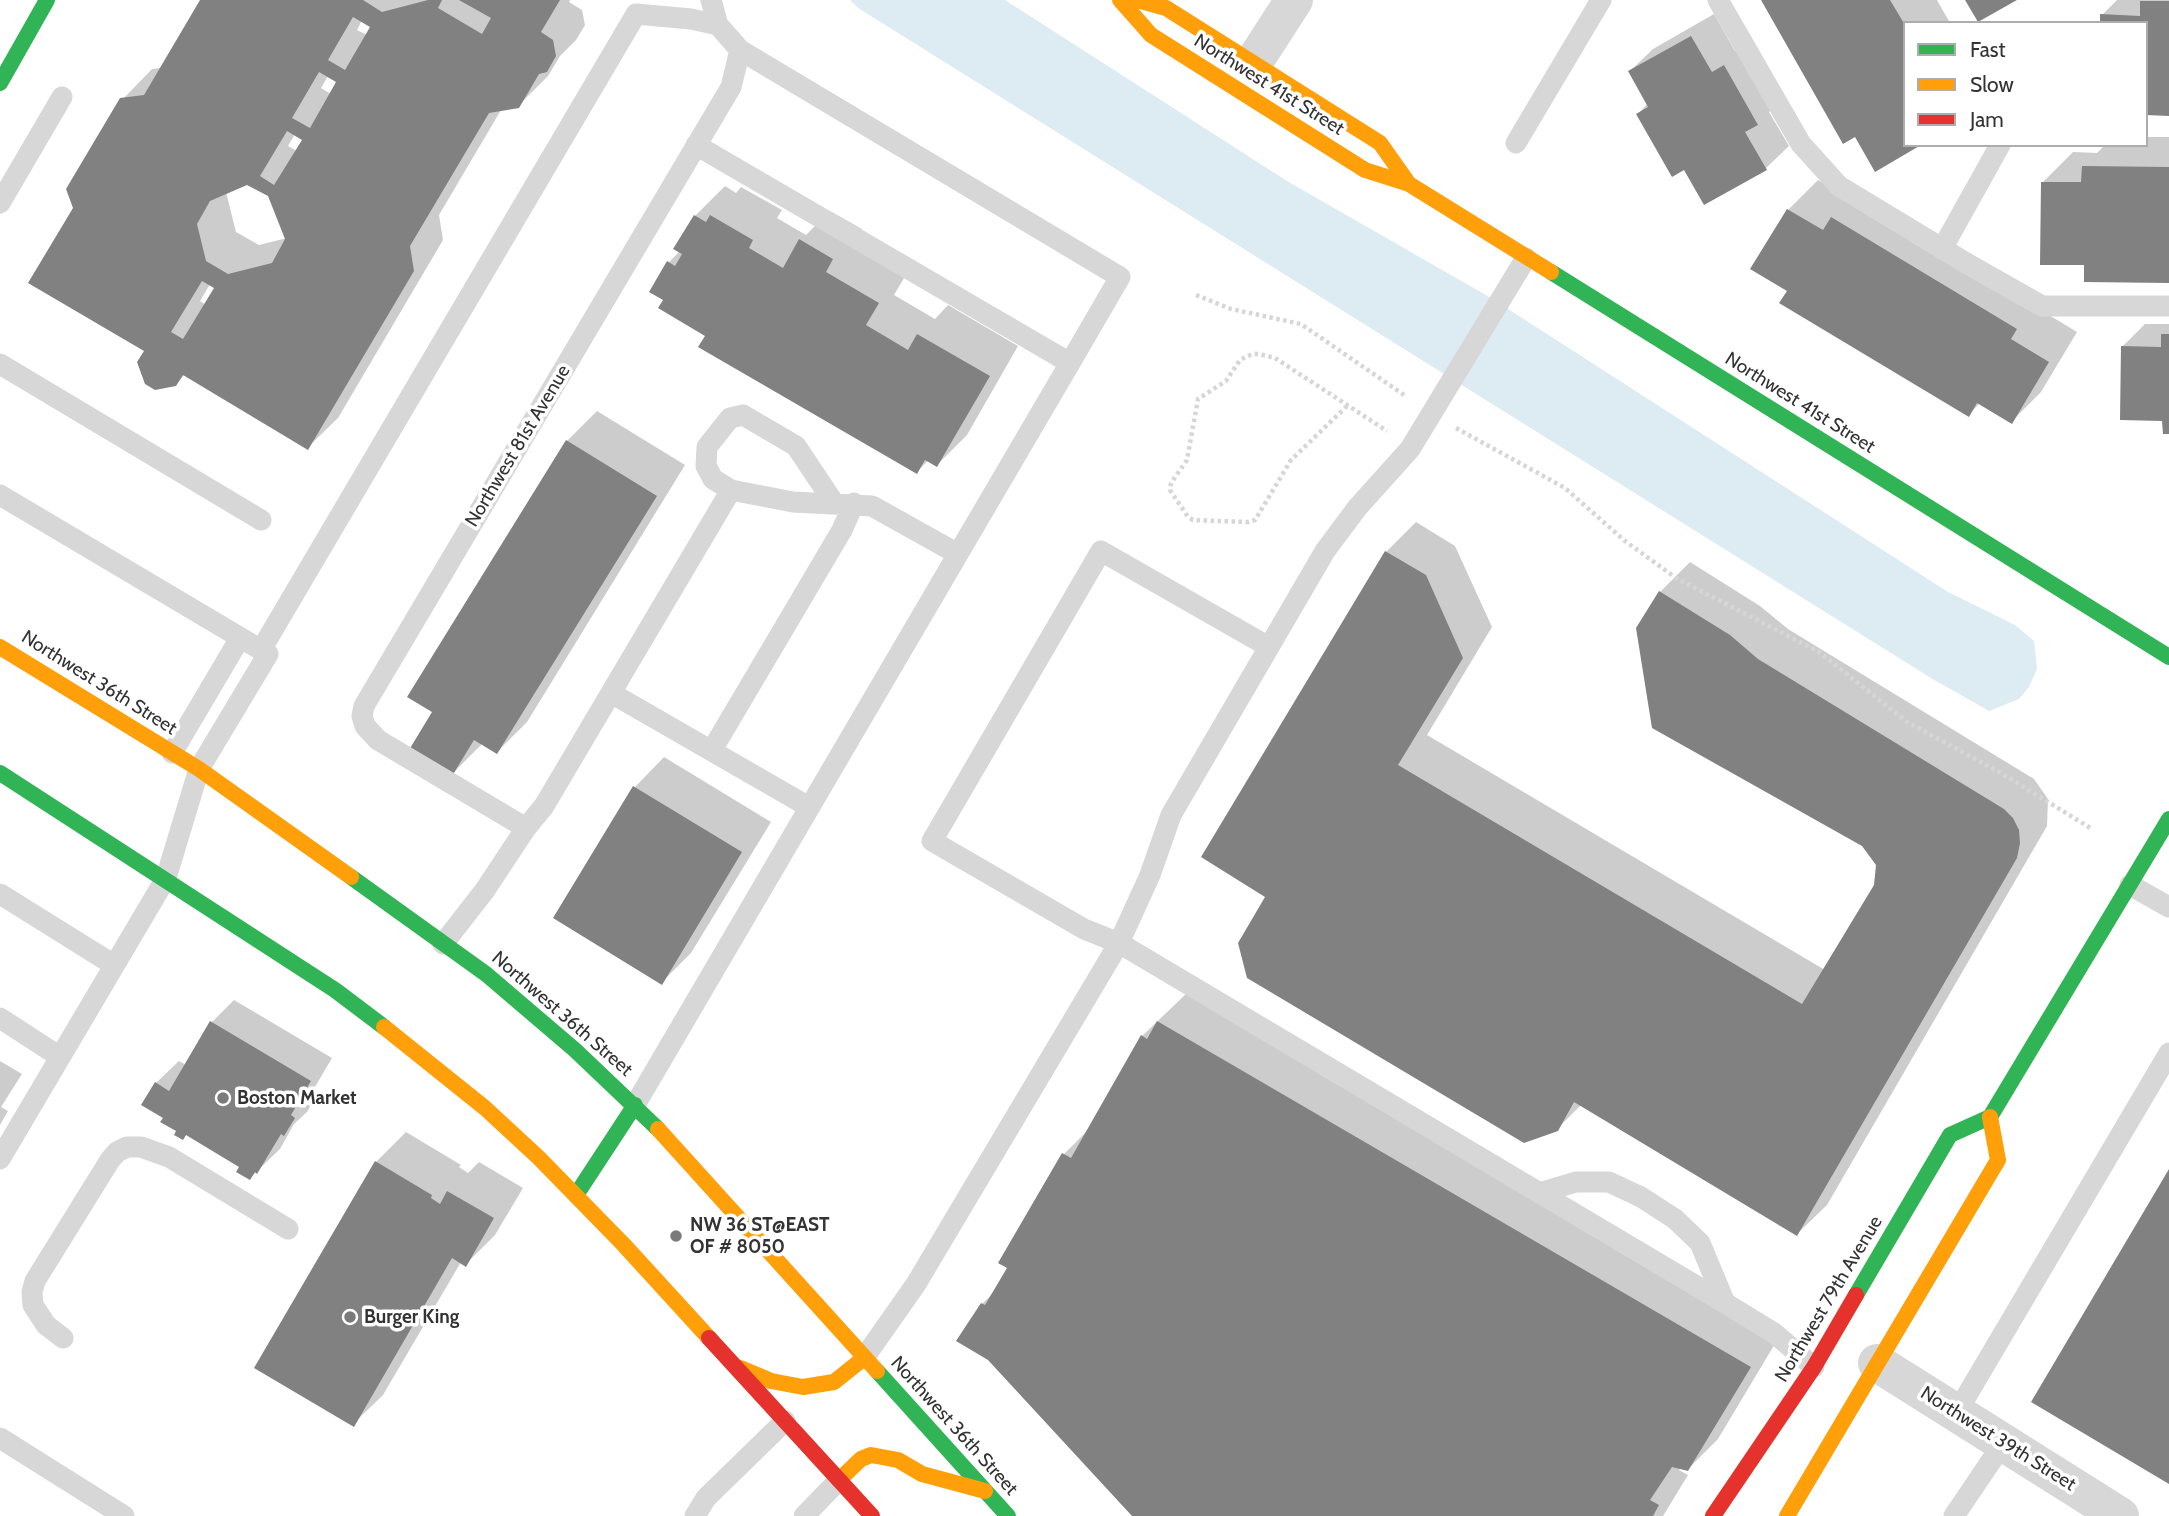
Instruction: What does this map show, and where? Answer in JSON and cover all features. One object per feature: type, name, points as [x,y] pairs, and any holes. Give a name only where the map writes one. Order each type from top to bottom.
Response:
[{"type":"main road","points":[[0,83],[47,0]]},
{"type":"main road","name":"Northwest 41st Street","points":[[1120,0],[1150,35],[1365,170],[1409,184],[2169,657]]},
{"type":"main road","name":"Northwest 41st Street","points":[[1137,0],[1166,8],[1380,143],[1409,184]]},
{"type":"main road","name":"Northwest 36th Street","points":[[0,647],[199,769],[506,991],[575,1050],[635,1105],[729,1205],[1008,1516]]},
{"type":"main road","points":[[0,773],[166,878],[335,990],[406,1043],[485,1108],[576,1195],[872,1516]]},
{"type":"main road","points":[[1787,1516],[1998,1160],[1990,1116],[2169,819]]},
{"type":"main road","points":[[576,1195],[635,1105]]},
{"type":"main road","name":"Northwest 79th Avenue","points":[[1713,1516],[1814,1367],[1950,1135],[1990,1116]]},
{"type":"main road","points":[[1898,1256],[1900,1221]]},
{"type":"main road","points":[[1877,1363],[1880,1324]]},
{"type":"main road","points":[[735,1366],[771,1381],[803,1387],[834,1382],[864,1358]]},
{"type":"main road","points":[[1813,1391],[1814,1367]]},
{"type":"main road","points":[[1807,1448],[1811,1475]]},
{"type":"main road","points":[[839,1480],[861,1459],[871,1455],[898,1460],[922,1474],[985,1491]]},
{"type":"street","points":[[1254,62],[1294,0]]},
{"type":"street","name":"Northwest 39th Street","points":[[1877,1363],[2120,1516]]},
{"type":"lane","points":[[635,1105],[1120,278],[740,50],[718,25],[711,0]]},
{"type":"lane","points":[[1516,142],[1601,0]]},
{"type":"lane","points":[[1718,0],[1801,144],[1839,186],[2042,306],[2169,306]]},
{"type":"lane","points":[[0,1159],[166,878],[199,769],[264,652],[636,14],[691,19],[718,25]]},
{"type":"lane","name":"Northwest 81st Avenue","points":[[526,828],[379,740],[365,726],[362,716],[364,706],[731,87],[740,50]]},
{"type":"lane","points":[[0,203],[62,97]]},
{"type":"lane","points":[[696,145],[1070,363]]},
{"type":"lane","points":[[1942,249],[1999,147]]},
{"type":"lane","points":[[864,1358],[916,1284],[1119,943],[1150,875],[1171,815],[1269,647],[1340,529],[1401,462],[1525,257]]},
{"type":"lane","points":[[0,364],[261,520]]},
{"type":"lane","points":[[712,750],[842,530],[844,503],[796,446],[743,415],[730,418],[707,447],[706,466],[713,479],[731,490],[793,502],[844,503],[872,506],[958,554]]},
{"type":"lane","points":[[443,944],[544,806],[731,490]]},
{"type":"lane","points":[[0,495],[264,652]]},
{"type":"lane","points":[[1269,647],[1101,551],[932,841],[1084,929],[1119,943],[1725,1303],[1774,1333],[1814,1367]]},
{"type":"lane","points":[[172,753],[240,638]]},
{"type":"lane","points":[[611,693],[809,807]]},
{"type":"lane","points":[[2130,885],[2169,907]]},
{"type":"lane","points":[[0,894],[114,965]]},
{"type":"lane","points":[[0,1018],[60,1057]]},
{"type":"lane","points":[[1956,1412],[2169,1054]]},
{"type":"lane","points":[[63,1338],[46,1325],[33,1306],[32,1292],[35,1282],[110,1160],[127,1147],[141,1147],[169,1157],[288,1229]]},
{"type":"lane","points":[[1539,1193],[1576,1182],[1609,1182],[1641,1197],[1675,1219],[1700,1243],[1725,1303]]},
{"type":"lane","points":[[695,1516],[706,1498],[785,1421]]},
{"type":"lane","points":[[0,1438],[124,1516]]},
{"type":"lane","points":[[1954,1516],[2004,1442]]},
{"type":"lane","points":[[804,1516],[839,1480]]},
{"type":"path","points":[[1196,295],[1231,309],[1301,324],[1415,402]]},
{"type":"path","points":[[1347,405],[1291,460],[1255,520],[1193,520],[1188,517],[1170,489],[1171,483],[1187,460],[1198,399],[1226,381],[1244,356],[1259,354],[1275,358],[1347,405],[1391,434]]},
{"type":"path","points":[[1450,424],[1565,488],[1625,541],[1676,578],[1819,652],[1907,722],[2001,773],[2092,829]]},
{"type":"shaded area","points":[[850,0],[1005,0],[1287,181],[1491,298],[1948,592],[2015,625],[2034,641],[2037,669],[2029,687],[2019,699],[1989,711],[1931,678],[858,8]]},
{"type":"building","points":[[200,0],[363,0],[382,12],[428,0],[442,0],[438,8],[482,34],[491,18],[459,0],[560,0],[541,32],[553,40],[556,56],[547,72],[539,74],[519,108],[489,113],[410,246],[414,271],[308,450],[183,375],[176,386],[155,390],[145,384],[137,362],[144,351],[28,283],[73,208],[66,189],[120,98],[144,95]],"holes":[[[353,17],[370,27],[345,70],[328,60]],[[319,72],[336,82],[310,128],[292,118]],[[287,131],[302,140],[274,185],[260,176]],[[247,185],[268,196],[285,239],[272,263],[228,274],[206,261],[197,224],[210,201]],[[202,281],[214,288],[183,339],[171,332]]]},
{"type":"building","points":[[1761,0],[1890,0],[1903,22],[1903,147],[1918,147],[1875,172],[1855,137],[1843,144]]},
{"type":"building","points":[[1965,0],[2017,0],[1980,21]]},
{"type":"building","points":[[2140,1],[2169,1],[2169,116],[2148,115],[2148,21],[2100,21],[2100,14],[2140,16]]},
{"type":"building","points":[[1691,36],[1712,72],[1724,65],[1758,125],[1745,132],[1767,170],[1704,205],[1684,170],[1672,177],[1636,114],[1648,107],[1628,71]]},
{"type":"building","points":[[2082,166],[2169,167],[2169,283],[2084,282],[2084,265],[2040,265],[2041,182],[2081,182]]},
{"type":"building","points":[[1787,209],[1823,230],[1831,217],[2017,329],[2011,339],[2049,362],[2012,424],[1977,403],[1969,417],[1779,303],[1787,291],[1750,269]]},
{"type":"building","points":[[694,215],[706,222],[710,215],[753,240],[749,248],[783,268],[799,239],[833,259],[826,272],[879,303],[866,325],[908,350],[917,334],[990,376],[937,467],[925,460],[917,474],[698,347],[705,336],[658,308],[663,300],[649,292],[667,261],[675,266],[682,254],[673,249]]},
{"type":"building","points":[[2161,334],[2169,334],[2169,434],[2163,434],[2162,421],[2120,420],[2121,346],[2161,347]]},
{"type":"building","points":[[566,440],[657,496],[497,754],[474,740],[452,776],[409,750],[432,712],[407,697]]},
{"type":"building","points":[[1385,551],[1426,575],[1463,658],[1398,765],[1802,1004],[1874,885],[1876,865],[1862,846],[1652,728],[1636,628],[1659,591],[1730,635],[1758,659],[2004,809],[2013,818],[2019,830],[2017,858],[1797,1236],[1574,1102],[1558,1131],[1524,1143],[1247,978],[1238,943],[1265,897],[1201,857]]},
{"type":"building","points":[[633,786],[742,852],[662,985],[553,918]]},
{"type":"building","name":"Boston Market","points":[[210,1021],[311,1081],[291,1115],[295,1118],[284,1136],[281,1134],[257,1174],[255,1172],[250,1180],[236,1172],[239,1167],[186,1135],[183,1140],[174,1135],[176,1131],[160,1122],[163,1118],[141,1105],[155,1082],[169,1091]]},
{"type":"building","points":[[1157,1021],[1751,1367],[1688,1471],[1672,1467],[1650,1500],[1659,1505],[1653,1516],[1132,1516],[988,1360],[956,1341],[981,1303],[985,1305],[1007,1268],[998,1263],[1062,1153],[1071,1158],[1141,1035],[1147,1039]]},
{"type":"building","name":"Burger King","points":[[375,1161],[432,1195],[431,1198],[440,1204],[447,1191],[494,1218],[466,1267],[452,1258],[354,1427],[254,1368]]},
{"type":"building","points":[[2169,1169],[2169,1484],[2031,1402]]},
{"type":"traffic: fast","points":[[0,83],[47,0]]},
{"type":"traffic: fast","points":[[1551,272],[2169,657]]},
{"type":"traffic: fast","points":[[0,773],[335,990],[384,1027]]},
{"type":"traffic: fast","points":[[1856,1295],[1950,1135],[1990,1117],[2169,819]]},
{"type":"traffic: fast","points":[[351,877],[486,974],[575,1050],[658,1129]]},
{"type":"traffic: fast","points":[[576,1195],[635,1105]]},
{"type":"traffic: fast","points":[[877,1371],[1008,1516]]},
{"type":"traffic: slow","points":[[1120,0],[1151,35],[1365,170],[1409,184],[1551,272]]},
{"type":"traffic: slow","points":[[1137,0],[1166,8],[1380,143],[1409,184]]},
{"type":"traffic: slow","points":[[0,647],[199,769],[351,877]]},
{"type":"traffic: slow","points":[[384,1027],[485,1108],[539,1158],[709,1338]]},
{"type":"traffic: slow","points":[[1787,1516],[1998,1160],[1990,1117]]},
{"type":"traffic: slow","points":[[658,1129],[877,1371]]},
{"type":"traffic: slow","points":[[740,1368],[771,1381],[803,1387],[834,1382],[864,1358]]},
{"type":"traffic: slow","points":[[839,1480],[861,1459],[871,1455],[898,1460],[922,1474],[985,1491]]},
{"type":"traffic: jam","points":[[1713,1516],[1814,1367],[1856,1295]]},
{"type":"traffic: jam","points":[[709,1338],[872,1516]]},
{"type":"place","name":"Boston Market","points":[[223,1098]]},
{"type":"place","name":"NW 36 ST@EAST OF # 8050","points":[[676,1236]]},
{"type":"place","name":"Burger King","points":[[350,1317]]}]
